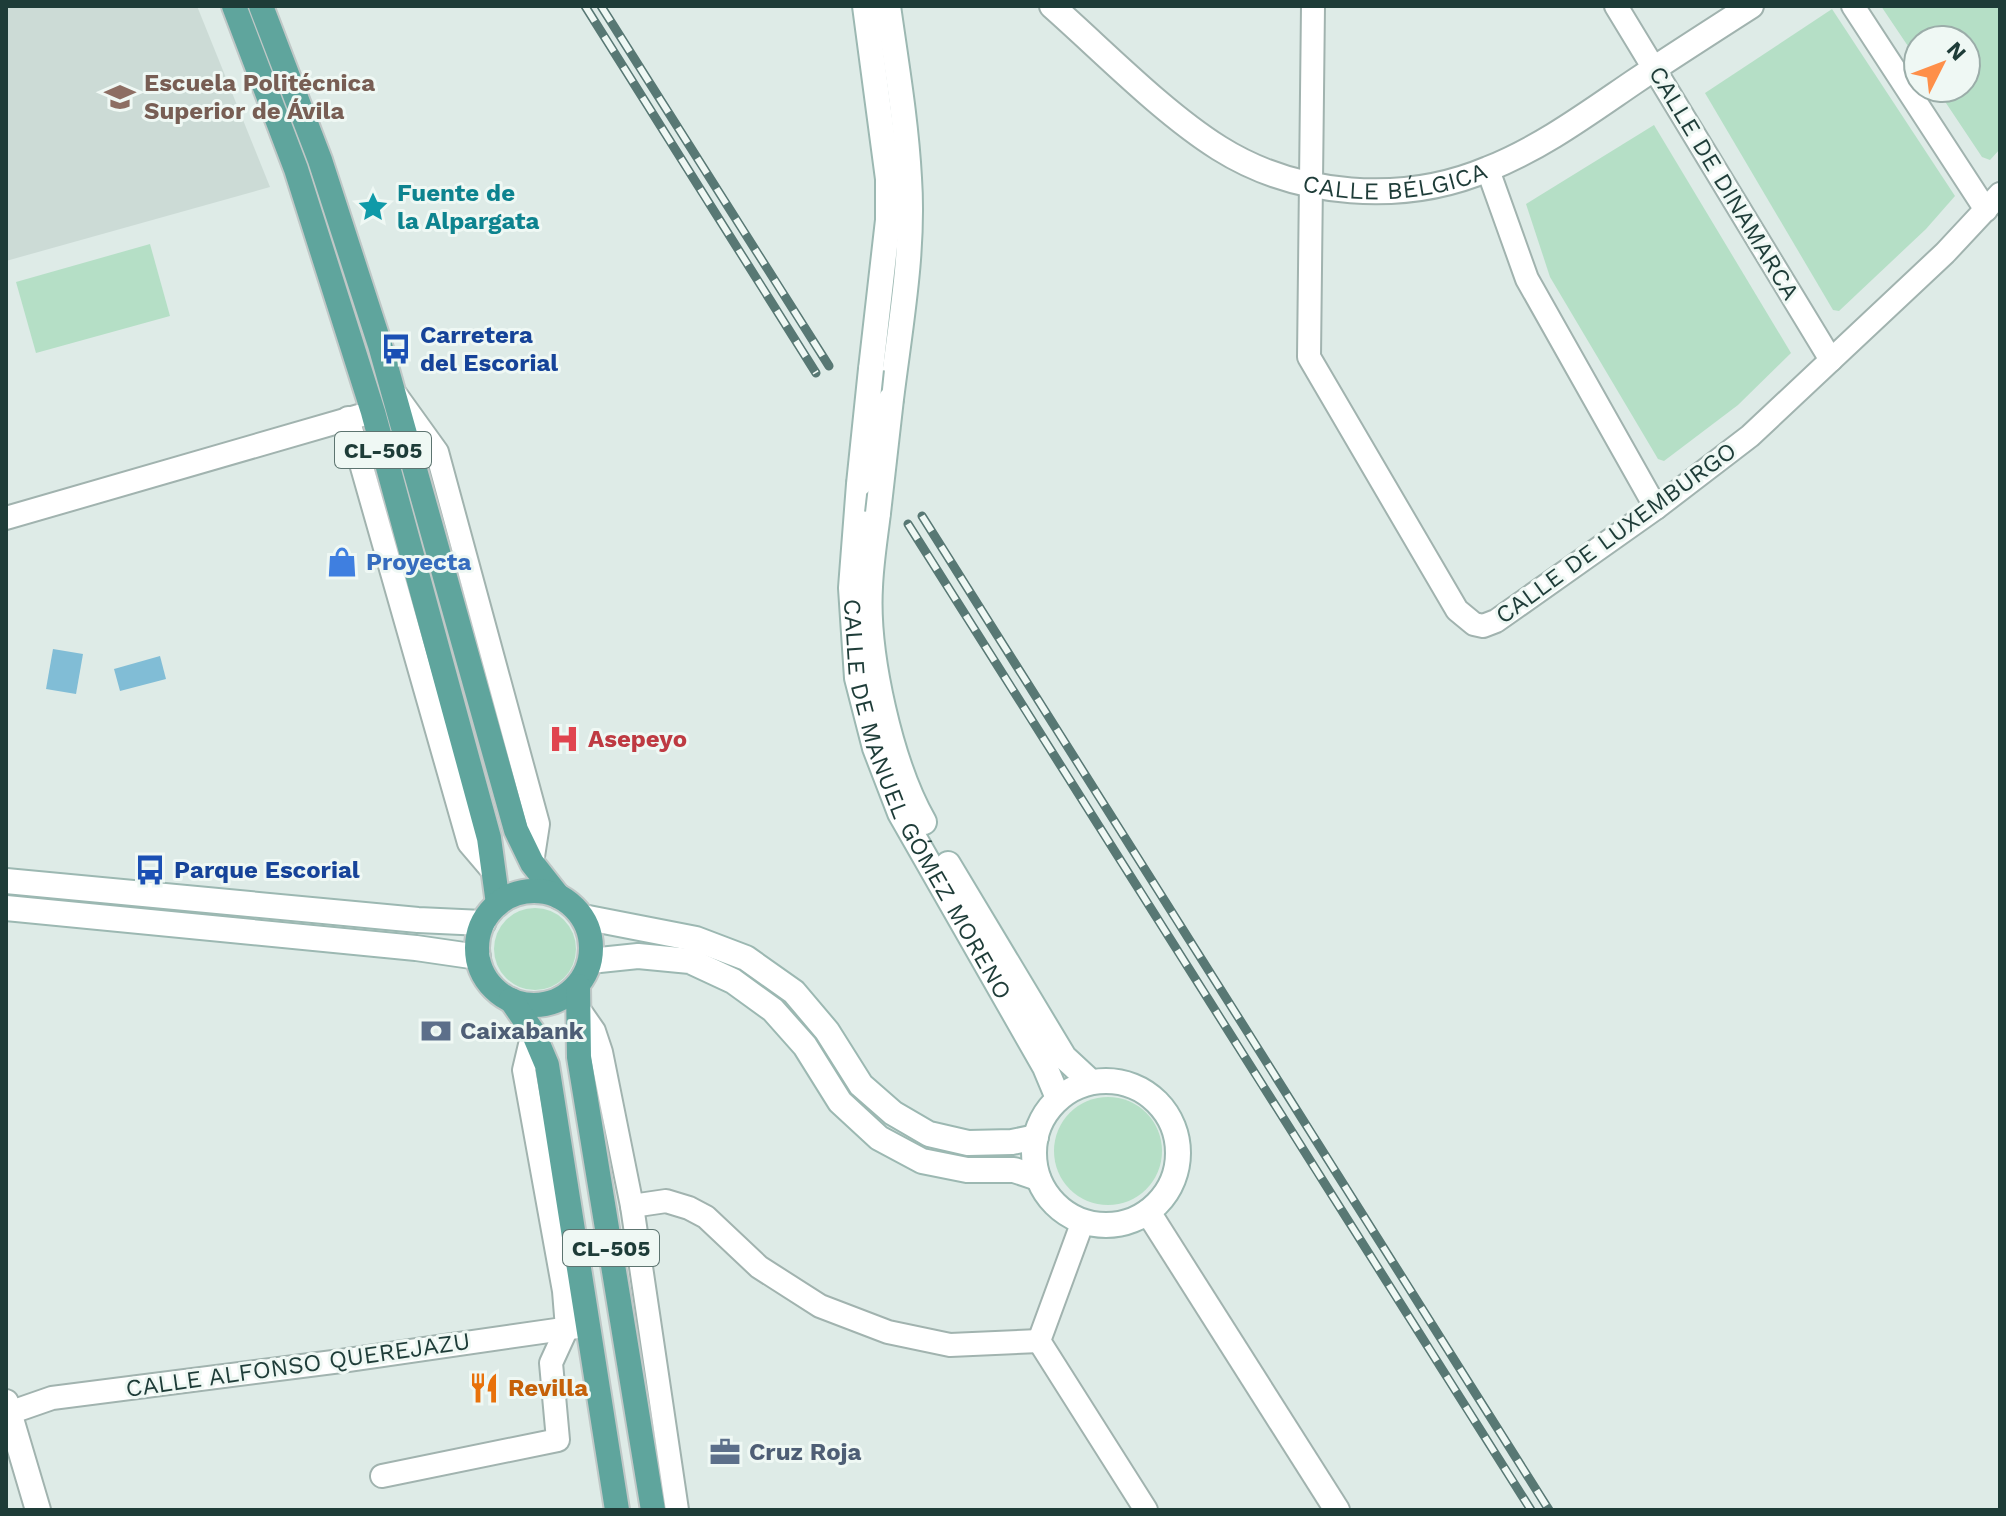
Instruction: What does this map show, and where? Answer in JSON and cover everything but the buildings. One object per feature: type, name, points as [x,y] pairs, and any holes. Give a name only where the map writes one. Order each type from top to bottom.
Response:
[{"type":"main road","name":"CL-505","points":[[234,6],[296,169],[373,412],[489,838],[492,870],[490,913],[478,940],[482,971],[489,983],[511,1000],[533,1032],[547,1065],[578,1327],[617,1510]]},
{"type":"main road","name":"CL-505","points":[[261,6],[320,160],[393,391],[516,830],[532,863],[558,896]]},
{"type":"main road","name":"CALLE DE MANUEL GÓMEZ MORENO","points":[[865,6],[888,179],[888,220],[859,484],[851,588],[857,678],[875,748],[900,813],[1045,1067],[1058,1098]]},
{"type":"main road","name":"CALLE DE MANUEL GÓMEZ MORENO","points":[[888,6],[909,177],[910,217],[908,259],[870,590],[875,668],[892,743],[915,806],[1064,1057],[1091,1082]]},
{"type":"main road","name":"CALLE BÉLGICA","points":[[1052,6],[1165,106],[1219,148],[1274,175],[1312,186],[1362,191],[1430,186],[1488,170],[1539,145],[1751,6]]},
{"type":"main road","points":[[6,881],[418,920],[490,913],[511,895],[543,891],[572,904],[583,917],[591,938],[590,961],[638,956],[690,961],[733,981],[773,1010],[805,1046],[840,1102],[879,1138],[922,1161],[967,1170],[1014,1170],[1038,1178]]},
{"type":"main road","points":[[6,908],[416,948],[478,957]]},
{"type":"main road","points":[[583,917],[696,939],[746,958],[794,992],[827,1031],[861,1085],[893,1113],[929,1134],[968,1143],[1012,1142],[1036,1137]]},
{"type":"main road","name":"CL-505","points":[[590,961],[578,997],[579,1057],[653,1510]]},
{"type":"main road","points":[[511,1000],[529,1005],[578,997]]},
{"type":"main road","points":[[1112,1080],[1134,1086],[1153,1097],[1167,1114],[1176,1134],[1178,1156],[1174,1177],[1164,1196],[1148,1212],[1128,1222],[1105,1225],[1083,1221],[1068,1214],[1056,1204],[1038,1178],[1034,1157],[1036,1137],[1044,1115],[1058,1098],[1073,1088],[1091,1082],[1112,1080]]},
{"type":"main road","points":[[1148,1212],[1337,1510]]},
{"type":"main road","points":[[7,1409],[38,1510]]},
{"type":"street","points":[[1312,186],[1313,6]]},
{"type":"street","name":"CALLE DE DINAMARCA","points":[[1616,6],[1831,360]]},
{"type":"street","points":[[1853,6],[1993,202]]},
{"type":"street","points":[[1488,170],[1527,279],[1656,508]]},
{"type":"street","name":"CALLE DE LUXEMBURGO","points":[[1312,186],[1309,357],[1457,610],[1466,619],[1483,626],[1496,621],[1656,508],[1750,436],[1945,253],[1993,202]]},
{"type":"street","points":[[6,518],[373,412]]},
{"type":"street","points":[[348,418],[469,843],[492,870]]},
{"type":"street","points":[[578,997],[601,1052],[632,1206],[677,1510]]},
{"type":"street","points":[[632,1206],[666,1201],[689,1208],[706,1217],[759,1267],[820,1306],[888,1332],[950,1345],[1039,1341]]},
{"type":"street","points":[[1039,1341],[1083,1221]]},
{"type":"street","points":[[382,1476],[558,1440],[551,1363],[578,1327]]},
{"type":"street","name":"CALLE ALFONSO QUEREJAZU","points":[[7,1409],[52,1398],[578,1327]]},
{"type":"street","points":[[1039,1341],[1146,1510]]},
{"type":"shaded area","name":"Escuela Politécnica Superior de Ávila","points":[[6,6],[197,6],[270,187],[6,261]]},
{"type":"green space","points":[[1881,6],[2000,6],[2000,149],[1990,160],[1982,157],[1947,104],[1982,104],[1982,24],[1902,24],[1902,37]]},
{"type":"green space","points":[[1832,9],[1955,196],[1926,229],[1839,311],[1833,310],[1705,93]]},
{"type":"green space","points":[[1654,125],[1791,353],[1738,405],[1664,461],[1658,459],[1550,277],[1526,204]]},
{"type":"green space","points":[[150,244],[170,316],[36,353],[16,282]]},
{"type":"green space","points":[[535,908],[551,911],[564,920],[573,933],[576,949],[573,965],[564,978],[551,987],[535,990],[519,987],[506,978],[497,965],[494,949],[497,933],[506,920],[519,911]]},
{"type":"green space","points":[[1108,1097],[1129,1101],[1146,1113],[1158,1130],[1162,1151],[1158,1172],[1146,1189],[1129,1201],[1108,1205],[1087,1201],[1070,1189],[1058,1172],[1054,1151],[1058,1130],[1070,1113],[1087,1101]]},
{"type":"water","points":[[53,649],[83,654],[76,694],[46,689]]},
{"type":"water","points":[[160,656],[166,679],[120,691],[114,669]]},
{"type":"railway","points":[[585,6],[816,373]]},
{"type":"railway","points":[[601,6],[829,366]]},
{"type":"railway","points":[[922,516],[1549,1510]]},
{"type":"railway","points":[[908,524],[1531,1510]]},
{"type":"place","name":"Escuela Politécnica Superior de Ávila","points":[[120,97]]},
{"type":"place","name":"Fuente de la Alpargata","points":[[373,207]]},
{"type":"place","name":"Carretera del Escorial","points":[[396,349]]},
{"type":"place","name":"Proyecta","points":[[342,562]]},
{"type":"place","name":"Asepeyo","points":[[564,739]]},
{"type":"place","name":"Parque Escorial","points":[[150,870]]},
{"type":"place","name":"Caixabank","points":[[436,1031]]},
{"type":"place","name":"Revilla","points":[[484,1388]]},
{"type":"place","name":"Cruz Roja","points":[[725,1452]]}]
